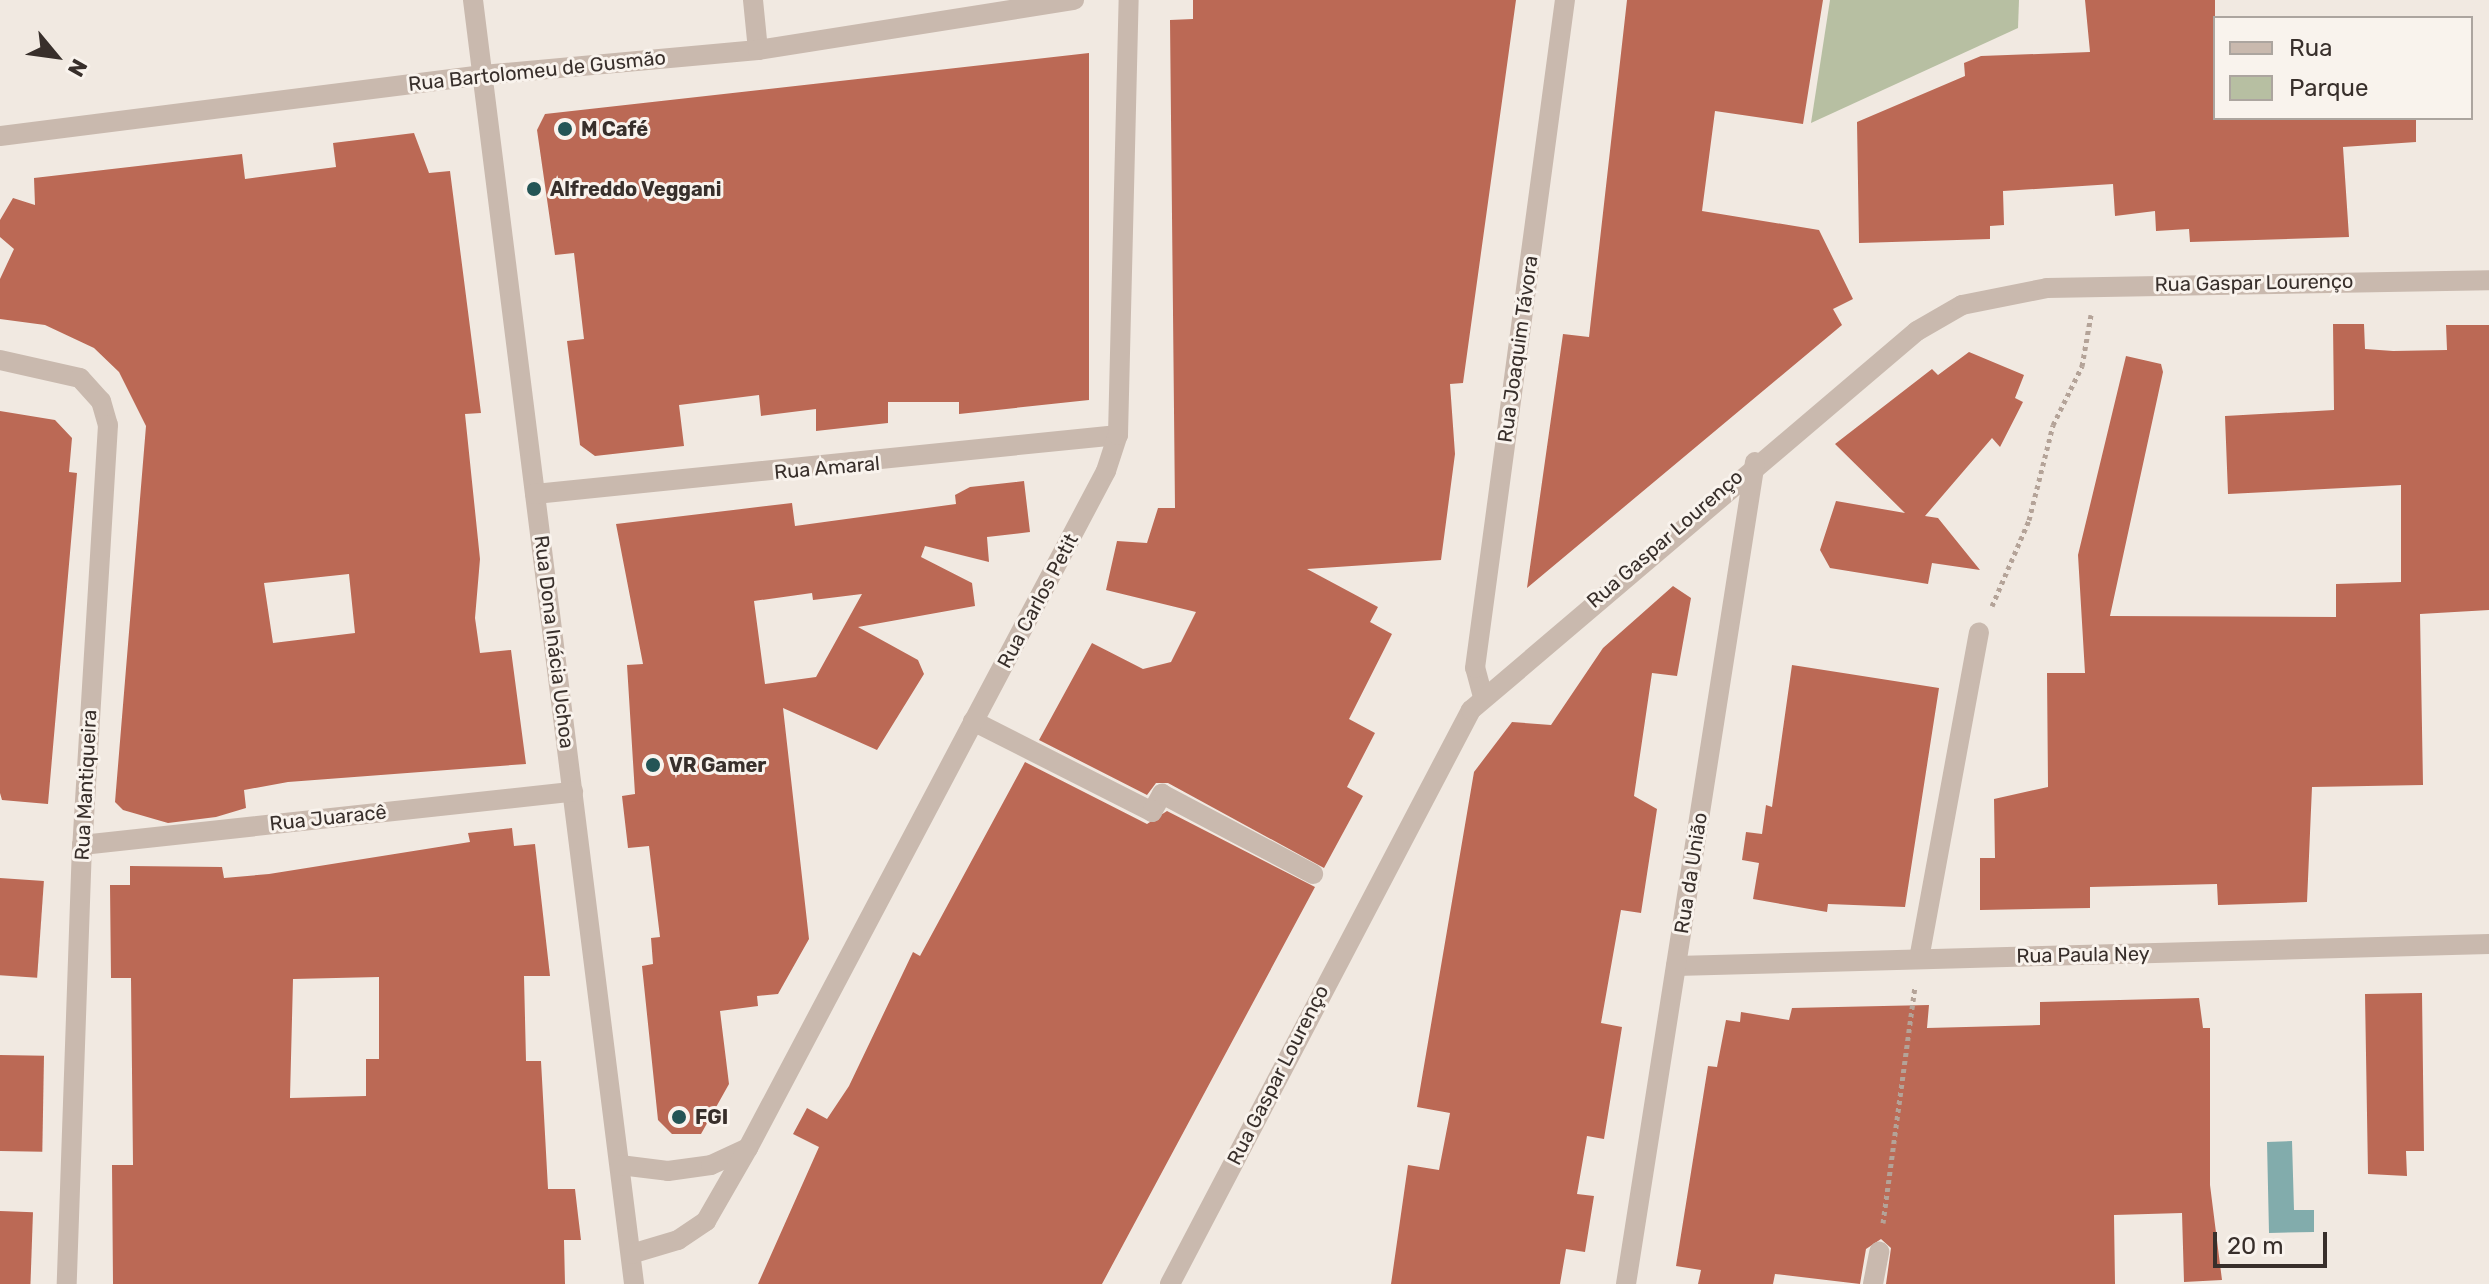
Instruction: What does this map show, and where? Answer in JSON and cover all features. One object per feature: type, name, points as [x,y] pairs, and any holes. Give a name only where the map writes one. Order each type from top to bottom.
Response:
[{"type":"street","name":"Rua Dona Inácia Uchoa","points":[[473,0],[634,1284]]},
{"type":"street","points":[[753,0],[758,50]]},
{"type":"street","name":"Rua Bartolomeu de Gusmão","points":[[0,136],[483,75],[758,50],[1074,0]]},
{"type":"street","name":"Rua Carlos Petit","points":[[631,1254],[678,1240],[706,1221],[748,1148],[1106,471],[1118,435],[1129,0]]},
{"type":"street","name":"Rua Joaquim Távora","points":[[1483,697],[1475,668],[1565,0]]},
{"type":"street","name":"Rua Gaspar Lourenço","points":[[1170,1284],[1462,723],[1483,697],[1755,462],[1917,331],[1962,305],[2007,293],[2097,285],[2489,280]]},
{"type":"street","name":"Rua Mantiqueira","points":[[0,360],[80,378],[101,401],[108,425],[82,845],[67,1284]]},
{"type":"street","name":"Rua Amaral","points":[[535,494],[1118,435]]},
{"type":"street","name":"Rua da União","points":[[1626,1284],[1755,462]]},
{"type":"street","points":[[1919,959],[1979,632]]},
{"type":"street","points":[[973,721],[1152,812],[1162,794],[1313,874]]},
{"type":"street","name":"Rua Juaracê","points":[[82,845],[573,792]]},
{"type":"street","name":"Rua Paula Ney","points":[[1676,966],[2489,944]]},
{"type":"street","points":[[620,1165],[668,1171],[711,1165],[748,1148]]},
{"type":"street","points":[[1873,1284],[1879,1252]]},
{"type":"path","points":[[1979,632],[2008,575],[2053,425],[2082,366],[2097,285]]},
{"type":"path","points":[[1879,1252],[1919,959]]},
{"type":"green space","points":[[1830,0],[2019,0],[2018,28],[1811,123]]},
{"type":"water","points":[[2292,1141],[2294,1210],[2314,1210],[2314,1232],[2269,1233],[2267,1142]]},
{"type":"building","points":[[1193,0],[1516,0],[1463,383],[1450,384],[1455,454],[1441,560],[1307,569],[1378,607],[1370,622],[1392,634],[1349,719],[1375,733],[1347,787],[1363,796],[1324,868],[1168,783],[1156,783],[1147,795],[1039,740],[1092,643],[1143,669],[1171,662],[1196,612],[1106,590],[1117,541],[1147,543],[1158,508],[1175,508],[1170,20],[1193,19]]},
{"type":"building","points":[[1627,0],[1823,0],[1803,124],[1715,111],[1702,211],[1819,230],[1853,299],[1833,309],[1842,325],[1527,588],[1563,334],[1589,337]]},
{"type":"building","points":[[2085,0],[2215,0],[2213,120],[2416,120],[2416,142],[2343,147],[2349,237],[2190,242],[2189,229],[2156,231],[2155,211],[2115,216],[2113,184],[2003,191],[2004,225],[1990,226],[1990,239],[1859,243],[1857,122],[1965,76],[1964,63],[1981,56],[2090,52]]},
{"type":"building","points":[[1089,53],[1089,400],[959,414],[959,402],[888,402],[888,423],[816,431],[816,409],[761,416],[759,395],[679,405],[684,446],[595,456],[580,445],[567,341],[584,339],[574,253],[555,255],[537,130],[545,114]]},
{"type":"building","points":[[414,133],[429,173],[450,171],[481,413],[465,414],[480,559],[475,618],[480,653],[511,650],[526,764],[288,782],[244,790],[246,808],[216,817],[168,823],[123,810],[115,802],[146,426],[119,372],[94,348],[45,325],[0,319],[0,279],[14,249],[0,237],[0,220],[13,198],[35,205],[34,178],[242,154],[245,179],[336,167],[333,143]],"holes":[[[349,574],[355,633],[273,643],[264,583]]]},
{"type":"building","points":[[2333,324],[2364,324],[2365,349],[2393,351],[2447,350],[2446,325],[2489,325],[2489,610],[2420,614],[2423,785],[2312,787],[2307,902],[2218,905],[2217,884],[2090,887],[2090,908],[1980,910],[1980,858],[1995,858],[1994,799],[2048,787],[2047,673],[2085,673],[2078,555],[2126,356],[2161,364],[2163,372],[2110,616],[2336,617],[2336,584],[2401,582],[2401,485],[2228,494],[2225,416],[2334,410]]},
{"type":"building","points":[[1969,352],[2024,375],[2015,398],[2023,402],[2000,447],[1992,438],[1925,516],[1938,518],[1980,570],[1932,563],[1928,584],[1830,568],[1820,550],[1836,501],[1905,513],[1835,444],[1932,369],[1938,375]]},
{"type":"building","points":[[0,411],[55,420],[72,438],[69,472],[77,473],[48,804],[2,800],[0,793]]},
{"type":"building","points":[[1024,481],[1030,532],[987,537],[989,562],[925,546],[921,557],[972,583],[975,606],[858,627],[918,660],[924,674],[877,750],[783,708],[809,939],[778,994],[757,996],[758,1006],[720,1011],[729,1084],[701,1134],[672,1134],[658,1120],[642,966],[653,964],[651,938],[660,937],[649,846],[628,848],[622,796],[635,794],[627,665],[643,664],[616,524],[792,503],[795,526],[956,504],[955,495],[970,487]],"holes":[[[812,593],[813,600],[862,594],[816,677],[765,684],[754,601]]]},
{"type":"building","points":[[1673,586],[1691,598],[1677,676],[1652,673],[1634,796],[1657,809],[1641,913],[1621,910],[1601,1023],[1622,1027],[1604,1139],[1587,1136],[1577,1194],[1594,1196],[1585,1252],[1566,1249],[1560,1284],[1391,1284],[1408,1165],[1439,1170],[1450,1113],[1417,1107],[1474,772],[1512,722],[1551,725],[1603,648]]},
{"type":"building","points":[[1792,665],[1939,688],[1905,907],[1828,904],[1827,912],[1753,899],[1759,863],[1742,860],[1746,832],[1762,834],[1766,805],[1772,807]]},
{"type":"building","points":[[1025,762],[1147,824],[1167,811],[1315,887],[1102,1284],[758,1284],[819,1147],[793,1134],[807,1108],[827,1119],[849,1086],[913,952],[920,956]]},
{"type":"building","points":[[512,828],[514,846],[535,844],[550,976],[524,976],[526,1061],[541,1061],[548,1189],[575,1189],[581,1240],[564,1240],[565,1284],[113,1284],[112,1165],[133,1165],[131,978],[111,978],[110,885],[130,885],[130,866],[222,867],[224,878],[269,874],[470,842],[468,833]],"holes":[[[379,977],[379,1059],[366,1059],[366,1096],[290,1098],[293,979]]]},
{"type":"building","points":[[0,878],[44,881],[37,978],[0,975]]},
{"type":"building","points":[[2422,993],[2424,1151],[2406,1151],[2407,1176],[2368,1174],[2365,994]]},
{"type":"building","points":[[2199,998],[2203,1028],[2210,1028],[2210,1185],[2222,1280],[2184,1282],[2182,1213],[2114,1215],[2115,1284],[1886,1284],[1891,1248],[1881,1239],[1866,1249],[1860,1284],[1775,1274],[1773,1284],[1698,1284],[1701,1270],[1676,1266],[1708,1066],[1717,1067],[1726,1020],[1740,1022],[1741,1012],[1789,1020],[1792,1008],[1929,1005],[1927,1028],[2040,1025],[2040,1002]]},
{"type":"building","points":[[0,1055],[44,1056],[42,1152],[0,1151]]},
{"type":"building","points":[[0,1211],[33,1212],[30,1284],[0,1284]]},
{"type":"place","name":"M Café","points":[[565,129]]},
{"type":"place","name":"Alfreddo Veggani","points":[[534,189]]},
{"type":"place","name":"VR Gamer","points":[[653,765]]},
{"type":"place","name":"FGI","points":[[679,1117]]}]
